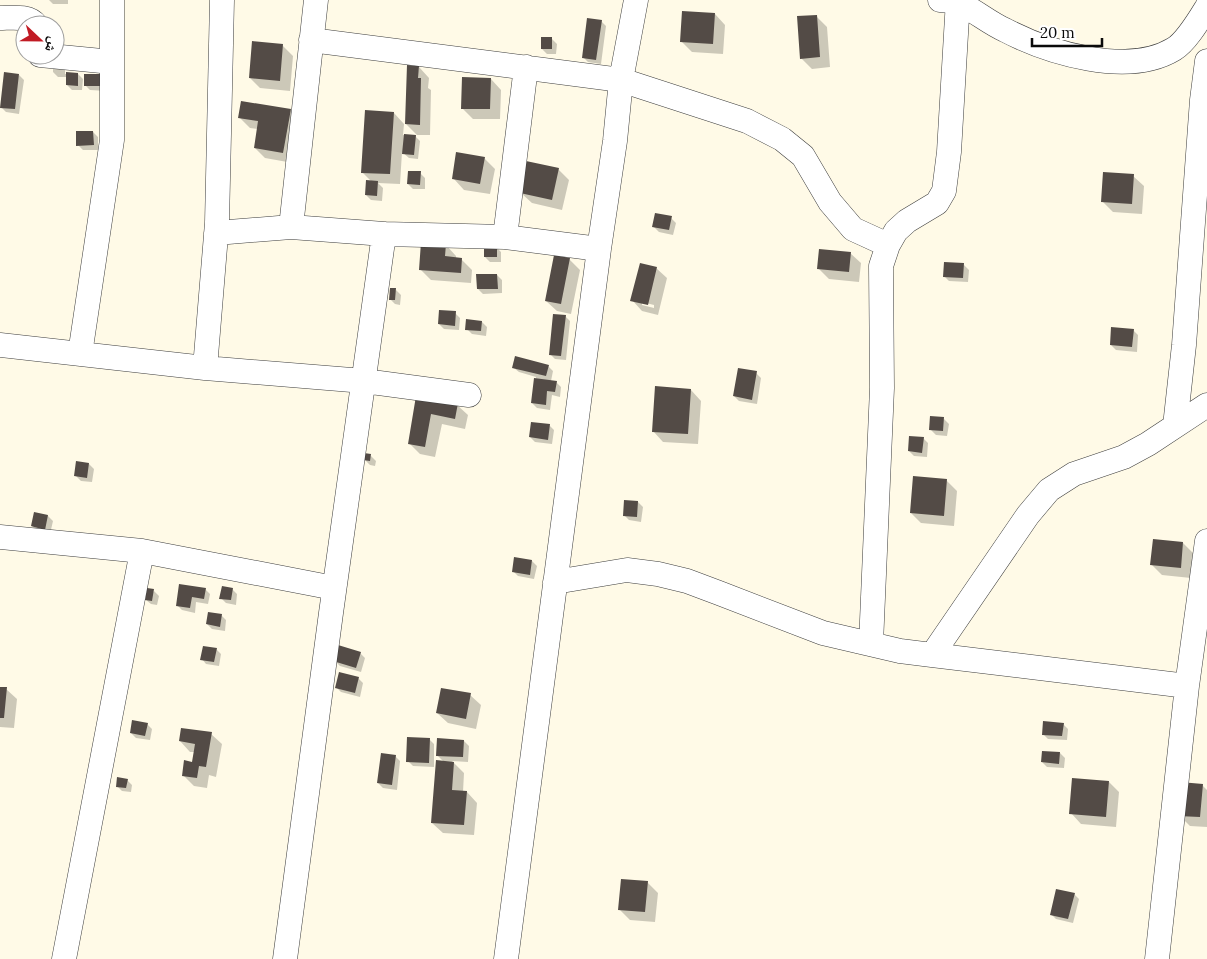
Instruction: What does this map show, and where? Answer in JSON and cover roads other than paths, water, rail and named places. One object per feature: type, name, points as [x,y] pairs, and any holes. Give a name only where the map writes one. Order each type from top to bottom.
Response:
[{"type":"street","points":[[80,354],[110,165],[113,116],[112,0]]},
{"type":"street","points":[[205,368],[216,233],[222,0]]},
{"type":"street","points":[[291,227],[316,0]]},
{"type":"street","points":[[506,959],[599,249],[615,141],[621,80],[636,0]]},
{"type":"street","points":[[871,644],[882,388],[881,266],[888,245],[896,231],[907,221],[937,203],[944,191],[949,152],[951,1],[1034,44],[1097,61],[1125,62],[1154,58],[1176,48],[1191,31],[1207,7]]},
{"type":"street","points":[[0,18],[15,19]]},
{"type":"street","points":[[311,40],[621,80],[747,121],[782,139],[803,156],[830,202],[853,229],[888,245]]},
{"type":"street","points":[[65,57],[112,62]]},
{"type":"street","points":[[1176,426],[1184,345],[1202,100],[1207,61]]},
{"type":"street","points":[[505,237],[526,67]]},
{"type":"street","points":[[216,233],[291,227],[384,234],[505,237],[599,249]]},
{"type":"street","points":[[285,959],[334,588],[384,234]]},
{"type":"street","points":[[0,344],[205,368],[364,381],[469,395]]},
{"type":"street","points":[[932,656],[1028,515],[1049,490],[1074,474],[1124,457],[1148,444],[1207,405]]},
{"type":"street","points":[[0,537],[142,551],[334,588]]},
{"type":"street","points":[[1157,959],[1187,686],[1207,541]]},
{"type":"street","points":[[64,959],[142,551]]},
{"type":"street","points":[[555,582],[628,570],[658,574],[687,581],[823,633],[900,651],[1187,686]]}]
